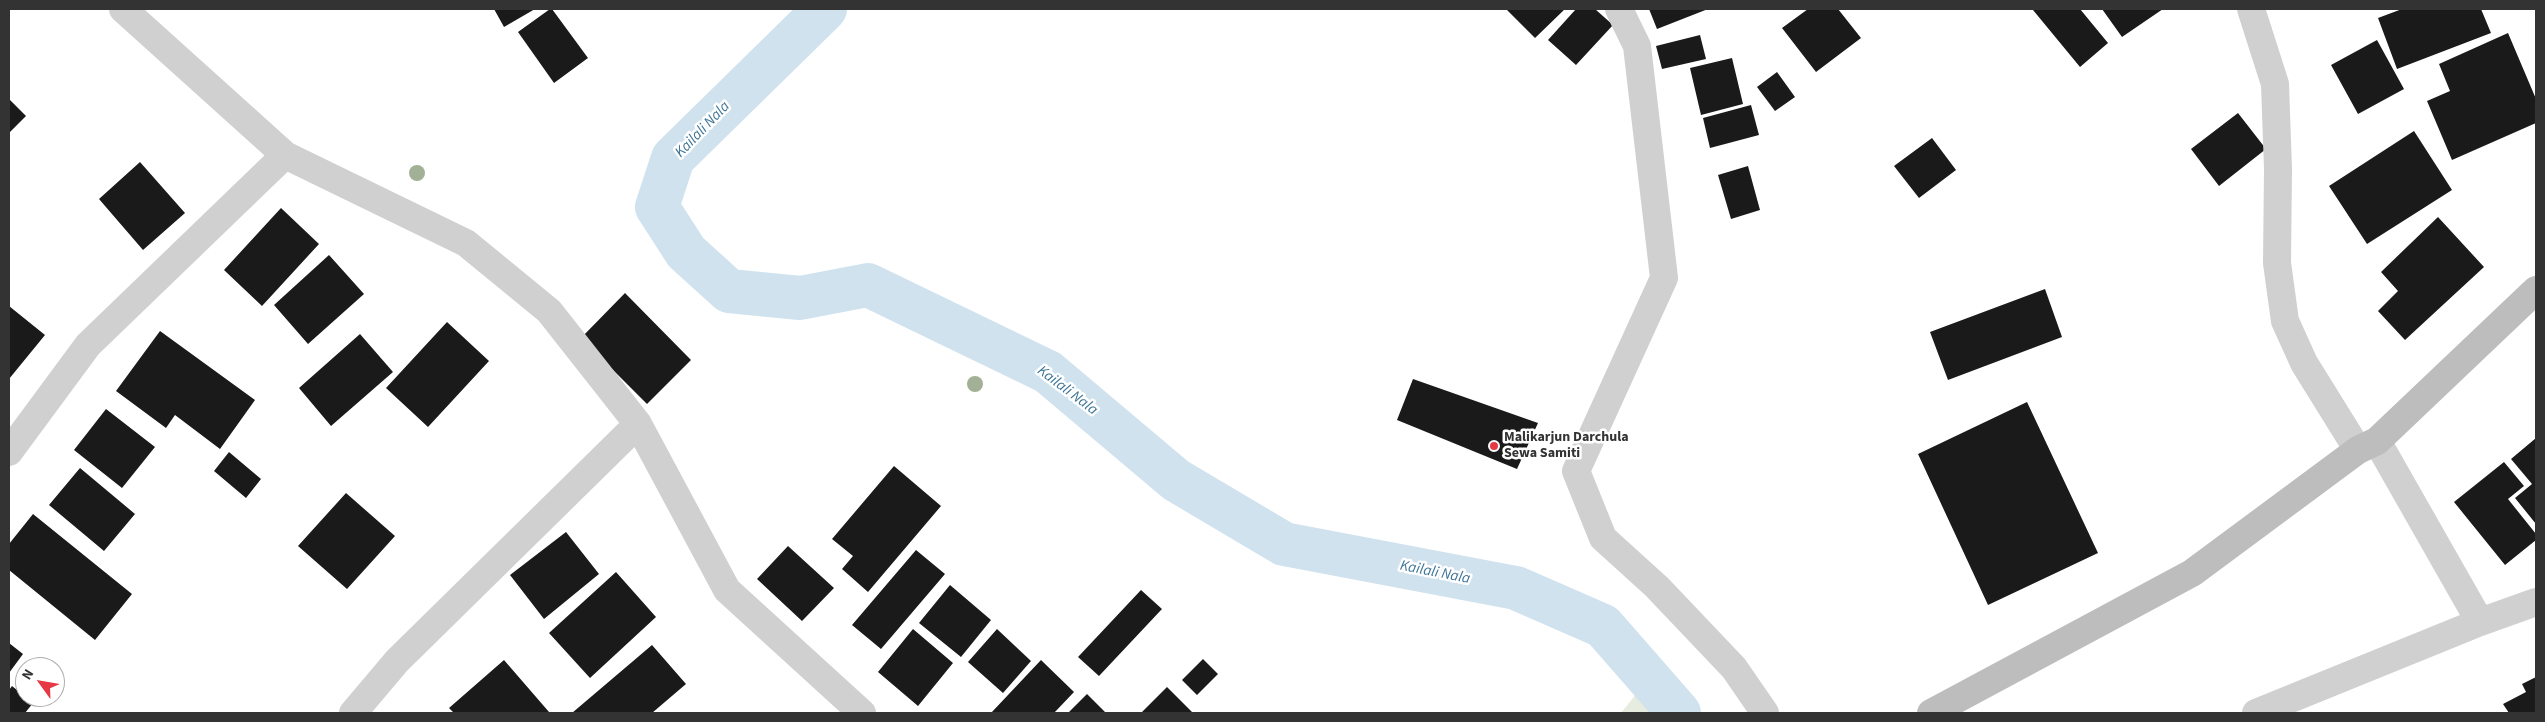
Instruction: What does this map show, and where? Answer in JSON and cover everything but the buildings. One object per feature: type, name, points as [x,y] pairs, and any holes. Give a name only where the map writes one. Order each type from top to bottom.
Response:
[{"type":"street","points":[[123,9],[284,155],[466,243],[549,311],[638,424],[727,590],[862,713]]},
{"type":"street","points":[[1618,9],[1637,46],[1664,278],[1576,471],[1603,538],[1657,587],[1734,668],[1765,713]]},
{"type":"street","points":[[2251,9],[2275,84],[2278,169],[2276,263],[2285,322],[2304,362],[2367,445],[2480,622]]},
{"type":"street","points":[[9,452],[88,345],[284,155]]},
{"type":"street","points":[[1931,713],[2192,573],[2367,445],[2536,290]]},
{"type":"street","points":[[353,713],[397,660],[638,424]]},
{"type":"street","points":[[2256,713],[2480,622],[2536,602]]},
{"type":"shaded area","points":[[1644,684],[1665,713],[1621,713]]},
{"type":"waterway","name":"Kailali Nala","points":[[825,9],[673,158],[657,207],[686,252],[729,291],[800,298],[868,285],[1048,372],[1176,480],[1284,544],[1516,588],[1603,626],[1679,713]]},
{"type":"place","name":"Malikarjun Darchula Sewa Samiti","points":[[1494,446]]}]
